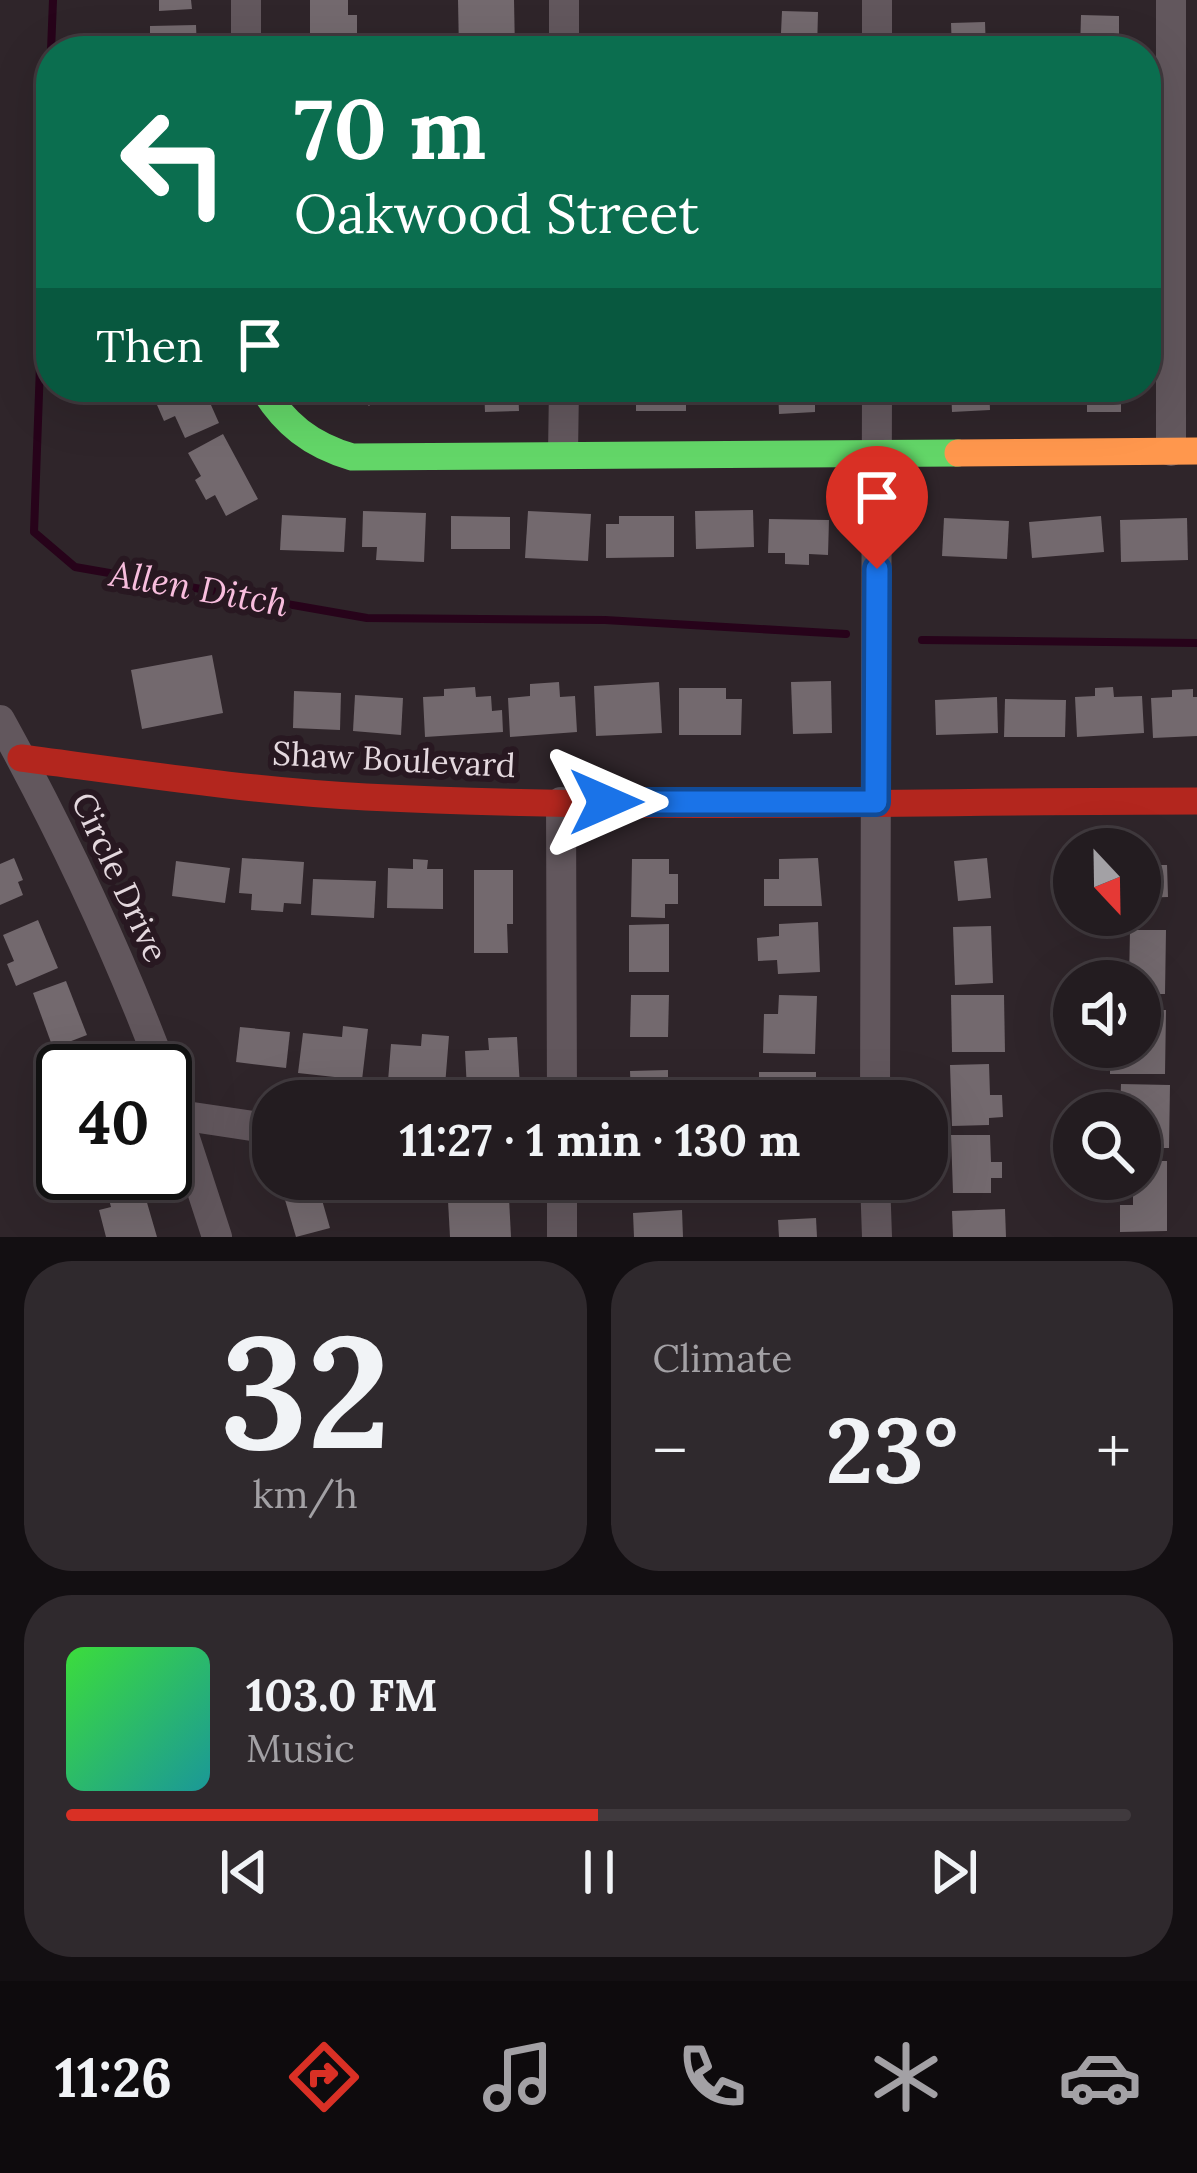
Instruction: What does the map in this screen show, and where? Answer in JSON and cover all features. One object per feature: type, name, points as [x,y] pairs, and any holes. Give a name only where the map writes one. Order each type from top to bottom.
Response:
[{"type":"street","points":[[246,0],[246,36]]},
{"type":"street","points":[[564,0],[564,36]]},
{"type":"street","points":[[877,0],[877,36]]},
{"type":"street","points":[[273,402],[291,428],[328,452],[352,457],[1184,451],[1171,0]]},
{"type":"street","points":[[563,402],[563,454]]},
{"type":"street","points":[[875,1080],[877,402]]},
{"type":"street","name":"Circle Drive","points":[[0,720],[51,811],[123,963],[153,1044]]},
{"type":"street","name":"Shaw Boulevard","points":[[21,758],[280,791],[561,802],[1197,801]]},
{"type":"street","points":[[561,802],[562,1080]]},
{"type":"street","points":[[192,1117],[252,1126]]},
{"type":"street","name":"Circle Drive","points":[[192,1157],[217,1237]]},
{"type":"street","points":[[562,1200],[562,1237]]},
{"type":"street","points":[[876,1200],[877,1237]]},
{"type":"building","points":[[159,0],[191,0],[192,9],[159,11]]},
{"type":"building","points":[[310,0],[348,0],[348,15],[357,15],[357,36],[310,36]]},
{"type":"building","points":[[458,0],[514,0],[515,36],[459,36]]},
{"type":"building","points":[[782,11],[818,12],[817,36],[771,36],[781,33]]},
{"type":"building","points":[[1081,15],[1119,16],[1119,36],[1080,36]]},
{"type":"building","points":[[985,22],[985,36],[951,36],[951,23]]},
{"type":"building","points":[[196,25],[196,36],[150,36],[150,26]]},
{"type":"building","points":[[156,402],[210,402],[219,423],[185,438],[175,416],[164,421]]},
{"type":"building","points":[[485,402],[519,402],[519,411],[485,412]]},
{"type":"building","points":[[636,402],[686,402],[686,411],[636,411]]},
{"type":"building","points":[[779,402],[815,402],[815,412],[779,414]]},
{"type":"building","points":[[952,402],[990,402],[990,410],[952,412]]},
{"type":"building","points":[[1087,402],[1121,402],[1121,412],[1087,412]]},
{"type":"building","points":[[223,434],[258,499],[226,516],[215,495],[206,500],[195,480],[201,476],[188,453]]},
{"type":"building","points":[[753,510],[754,547],[696,549],[695,511]]},
{"type":"building","points":[[363,511],[426,513],[424,562],[376,560],[377,547],[362,547]]},
{"type":"building","points":[[528,511],[591,514],[588,561],[525,558]]},
{"type":"building","points":[[282,515],[346,518],[344,552],[280,550]]},
{"type":"building","points":[[451,516],[510,517],[510,549],[451,549]]},
{"type":"building","points":[[619,516],[674,516],[674,557],[606,558],[606,524],[619,524]]},
{"type":"building","points":[[1101,516],[1104,552],[1032,558],[1029,522]]},
{"type":"building","points":[[944,518],[1009,521],[1007,559],[942,556]]},
{"type":"building","points":[[1187,518],[1188,560],[1121,562],[1120,520]]},
{"type":"building","points":[[769,519],[829,520],[828,555],[809,554],[809,565],[785,564],[785,553],[768,553]]},
{"type":"building","points":[[212,655],[223,713],[142,729],[131,670]]},
{"type":"building","points":[[831,681],[832,733],[793,734],[791,682]]},
{"type":"building","points":[[559,682],[560,697],[575,696],[577,732],[510,737],[508,698],[530,696],[530,684]]},
{"type":"building","points":[[659,682],[662,733],[596,736],[594,686]]},
{"type":"building","points":[[475,687],[476,697],[491,696],[492,711],[502,710],[503,732],[425,737],[423,697],[444,696],[444,689]]},
{"type":"building","points":[[1113,687],[1114,697],[1142,696],[1144,733],[1077,737],[1075,697],[1095,696],[1095,688]]},
{"type":"building","points":[[679,688],[726,688],[726,699],[742,699],[741,735],[679,735]]},
{"type":"building","points":[[1193,689],[1197,736],[1153,738],[1151,698]]},
{"type":"building","points":[[294,691],[341,693],[340,730],[293,728]]},
{"type":"building","points":[[355,695],[403,698],[401,735],[353,731]]},
{"type":"building","points":[[997,697],[998,733],[936,735],[935,700]]},
{"type":"building","points":[[1005,699],[1066,700],[1065,737],[1004,737]]},
{"type":"building","points":[[14,858],[23,895],[0,905],[0,864]]},
{"type":"building","points":[[242,858],[304,862],[301,904],[284,903],[283,912],[251,910],[252,894],[239,893]]},
{"type":"building","points":[[818,858],[822,906],[764,906],[764,879],[779,879],[779,859]]},
{"type":"building","points":[[987,858],[991,898],[958,901],[954,861]]},
{"type":"building","points":[[413,859],[428,860],[427,869],[443,869],[443,909],[387,908],[388,868],[413,869]]},
{"type":"building","points":[[632,859],[669,859],[669,874],[678,874],[678,904],[665,904],[665,918],[631,917]]},
{"type":"building","points":[[176,861],[230,868],[225,903],[172,896]]},
{"type":"building","points":[[1161,865],[1167,865],[1168,897],[1161,897]]},
{"type":"building","points":[[474,870],[513,870],[508,953],[474,953]]},
{"type":"building","points":[[313,879],[376,881],[374,918],[311,915]]},
{"type":"building","points":[[38,920],[58,968],[16,986],[7,964],[14,961],[3,935]]},
{"type":"building","points":[[818,922],[820,972],[778,974],[777,960],[758,961],[757,938],[779,936],[779,924]]},
{"type":"building","points":[[669,924],[669,972],[629,972],[629,925]]},
{"type":"building","points":[[991,926],[993,983],[955,985],[953,927]]},
{"type":"building","points":[[1161,930],[1166,930],[1165,994],[1161,994],[1161,960],[1129,960],[1130,936],[1161,936]]},
{"type":"building","points":[[66,981],[87,1035],[52,1044],[33,993]]},
{"type":"building","points":[[631,995],[669,995],[668,1037],[630,1037]]},
{"type":"building","points":[[779,995],[817,996],[815,1054],[763,1053],[764,1014],[778,1014]]},
{"type":"building","points":[[951,995],[1004,995],[1005,1052],[952,1052]]},
{"type":"building","points":[[1161,1010],[1166,1010],[1165,1074],[1110,1074],[1110,1068],[1161,1068]]},
{"type":"building","points":[[343,1026],[368,1029],[362,1080],[298,1073],[303,1033],[342,1037]]},
{"type":"building","points":[[240,1027],[290,1032],[286,1068],[236,1062]]},
{"type":"building","points":[[422,1034],[449,1036],[445,1080],[388,1080],[391,1044],[421,1046]]},
{"type":"building","points":[[517,1037],[520,1080],[466,1080],[465,1051],[489,1050],[488,1038]]},
{"type":"building","points":[[989,1064],[990,1095],[1002,1095],[1003,1117],[989,1118],[989,1125],[952,1126],[950,1065]]},
{"type":"building","points":[[668,1070],[668,1080],[630,1080],[630,1071]]},
{"type":"building","points":[[759,1072],[816,1072],[816,1080],[759,1080]]},
{"type":"building","points":[[1121,1084],[1170,1085],[1169,1148],[1161,1148],[1161,1092],[1121,1092]]},
{"type":"building","points":[[951,1135],[990,1135],[991,1162],[1002,1162],[1002,1178],[991,1178],[991,1193],[953,1193]]},
{"type":"building","points":[[1161,1161],[1167,1161],[1167,1231],[1120,1232],[1120,1205],[1133,1205],[1133,1200],[1161,1200]]},
{"type":"building","points":[[109,1200],[146,1200],[157,1237],[106,1237],[99,1210],[111,1207]]},
{"type":"building","points":[[285,1200],[322,1200],[330,1228],[296,1237]]},
{"type":"building","points":[[509,1200],[511,1237],[450,1237],[448,1201]]},
{"type":"building","points":[[1005,1209],[1006,1237],[953,1237],[952,1211]]},
{"type":"building","points":[[682,1210],[683,1237],[634,1237],[633,1213]]},
{"type":"building","points":[[816,1218],[817,1237],[779,1237],[778,1220]]},
{"type":"waterway","name":"Allen Ditch","points":[[52,36],[53,0]]},
{"type":"waterway","name":"Allen Ditch","points":[[39,402],[34,532],[75,567],[367,618],[605,620],[846,634]]},
{"type":"waterway","name":"Allen Ditch","points":[[922,640],[1197,643]]},
{"type":"traffic: fast","points":[[273,402],[300,431],[352,457],[958,453]]},
{"type":"traffic: slow","points":[[958,453],[1197,451]]},
{"type":"traffic: jam","points":[[21,758],[279,790],[470,801],[1197,801]]},
{"type":"route","points":[[606,802],[876,802],[877,569]]}]
